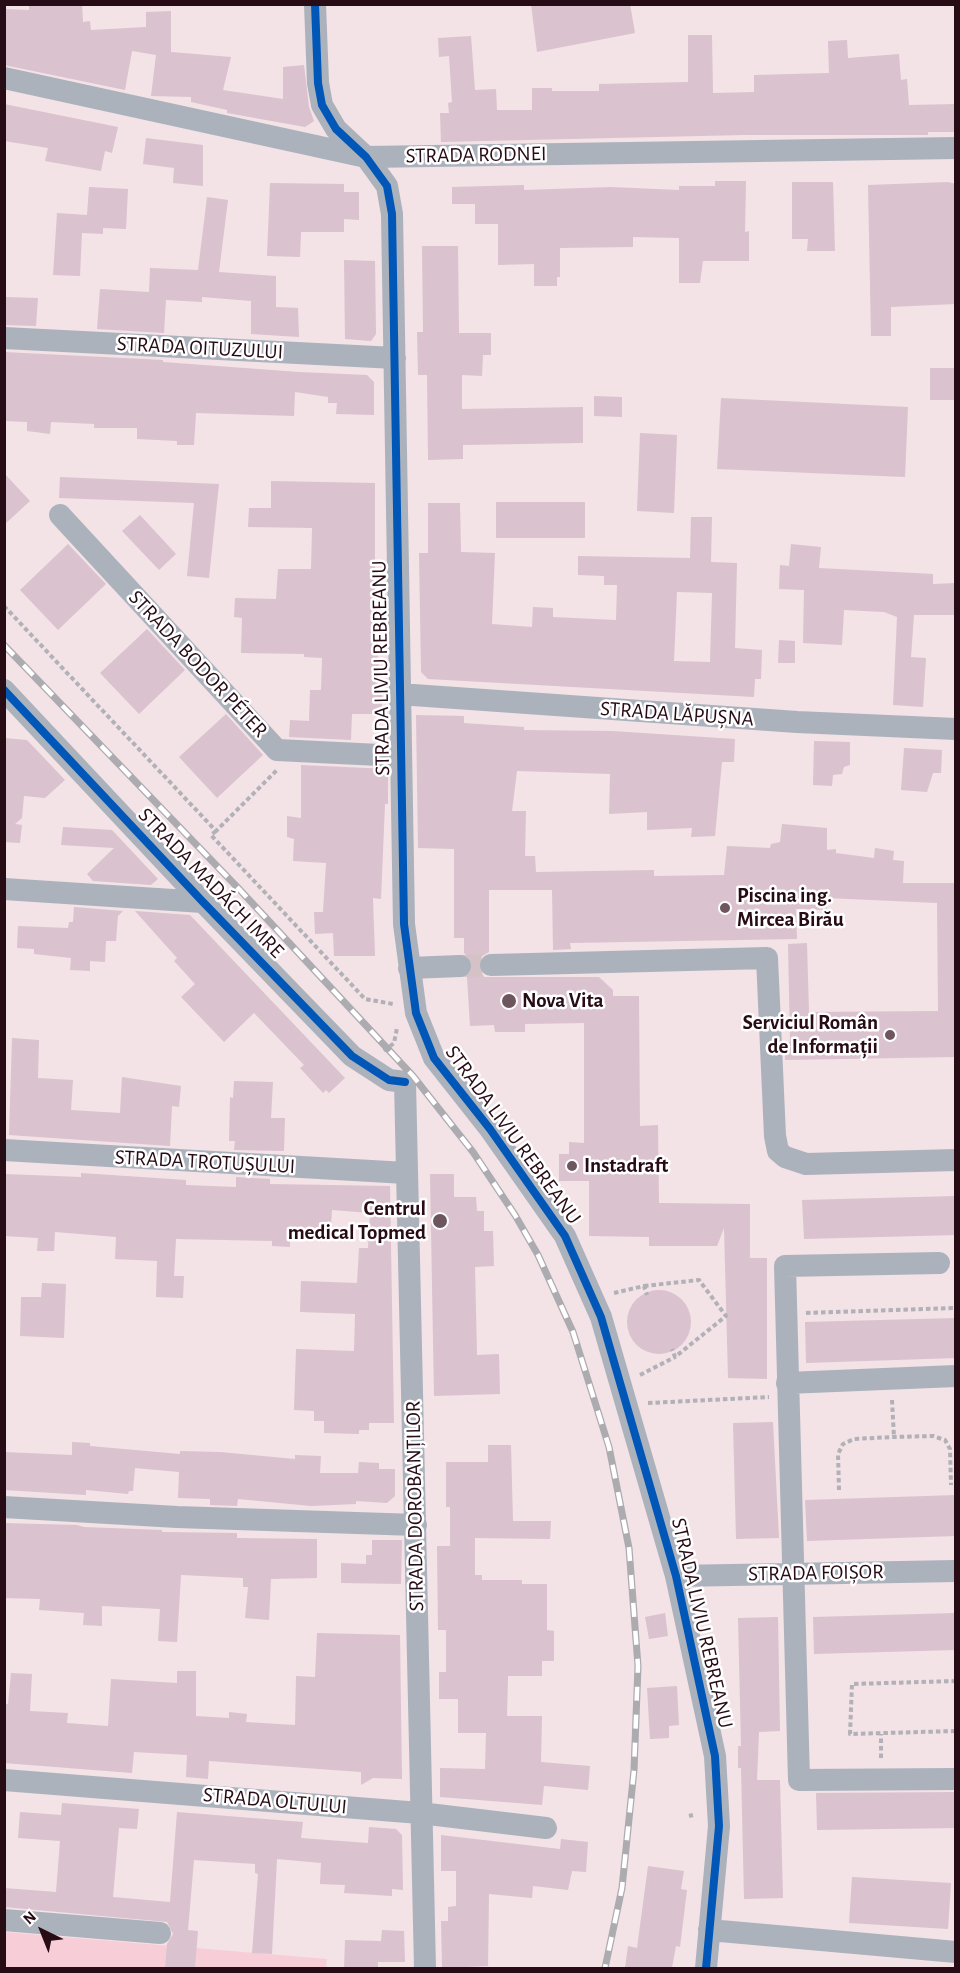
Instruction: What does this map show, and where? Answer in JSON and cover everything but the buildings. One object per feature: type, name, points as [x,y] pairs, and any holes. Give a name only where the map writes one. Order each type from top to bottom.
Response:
[{"type":"street","name":"STRADA LIVIU REBREANU","points":[[315,4],[318,82],[322,105],[336,129],[366,157],[387,186],[392,214],[404,924],[416,1013],[434,1058],[490,1129],[565,1236],[602,1317],[676,1576],[716,1756],[719,1826],[706,1968]]},
{"type":"street","name":"STRADA RODNEI","points":[[4,78],[366,157],[956,148]]},
{"type":"street","name":"STRADA OITUZULUI","points":[[4,338],[395,358]]},
{"type":"street","name":"STRADA BODOR PÉTER","points":[[60,514],[277,750],[400,756]]},
{"type":"street","name":"STRADA MADÁCH IMRE","points":[[4,690],[203,902],[352,1056],[388,1080],[405,1082]]},
{"type":"street","name":"STRADA LĂPUȘNA","points":[[399,694],[786,721],[956,729]]},
{"type":"street","points":[[4,890],[203,902]]},
{"type":"street","points":[[491,965],[767,958],[778,1151],[785,1157],[806,1164],[956,1160]]},
{"type":"street","points":[[409,968],[460,966]]},
{"type":"street","points":[[405,1082],[434,1058]]},
{"type":"street","name":"STRADA DOROBANȚILOR","points":[[405,1082],[425,1968]]},
{"type":"street","name":"STRADA TROTUȘULUI","points":[[4,1150],[406,1173]]},
{"type":"street","points":[[939,1263],[785,1266],[799,1780],[956,1779]]},
{"type":"street","points":[[787,1390],[891,1379],[956,1376]]},
{"type":"street","points":[[4,1507],[177,1517],[416,1525]]},
{"type":"street","name":"STRADA FOIȘOR","points":[[676,1576],[956,1570]]},
{"type":"street","name":"STRADA OLTULUI","points":[[4,1780],[420,1813],[546,1828]]},
{"type":"street","points":[[4,1920],[160,1933]]},
{"type":"street","points":[[709,1930],[956,1952]]},
{"type":"path","points":[[4,606],[216,831]]},
{"type":"path","points":[[286,751],[276,773],[211,835],[365,999],[394,1004]]},
{"type":"path","points":[[378,1055],[394,1042],[397,1035],[397,1018]]},
{"type":"path","points":[[614,1293],[644,1286],[699,1280],[726,1316],[675,1357],[640,1375]]},
{"type":"path","points":[[644,1286],[647,1294]]},
{"type":"path","points":[[785,1313],[956,1308]]},
{"type":"path","points":[[672,1349],[675,1357]]},
{"type":"path","points":[[891,1379],[894,1437]]},
{"type":"path","points":[[648,1403],[787,1390]]},
{"type":"path","points":[[839,1490],[838,1454],[843,1444],[854,1439],[894,1437],[933,1436],[945,1440],[950,1449],[953,1465],[951,1485]]},
{"type":"path","points":[[956,1681],[852,1684],[850,1734],[956,1731]]},
{"type":"shaded area","points":[[4,1932],[327,1959],[326,1968],[5,1968]]},
{"type":"tunnel","points":[[460,966],[491,965]]},
{"type":"railway","points":[[4,645],[240,890],[413,1076],[473,1152],[515,1215],[538,1255],[573,1332],[609,1447],[629,1548],[638,1666],[634,1770],[622,1888],[605,1968]]},
{"type":"cycle path","points":[[315,4],[318,83],[322,105],[336,129],[366,157],[387,186],[392,214],[404,924],[416,1013],[434,1058],[490,1129],[565,1236],[601,1317],[676,1576],[715,1756],[719,1826],[706,1968]]},
{"type":"cycle path","points":[[4,690],[203,902],[352,1056],[389,1080],[405,1082]]},
{"type":"place","name":"Piscina ing. Mircea Birău","points":[[725,908]]},
{"type":"place","name":"Nova Vita","points":[[509,1001]]},
{"type":"place","name":"Serviciul Român de Informații","points":[[890,1035]]},
{"type":"place","name":"Instadraft","points":[[572,1166]]},
{"type":"place","name":"Centrul medical Topmed","points":[[440,1221]]}]
